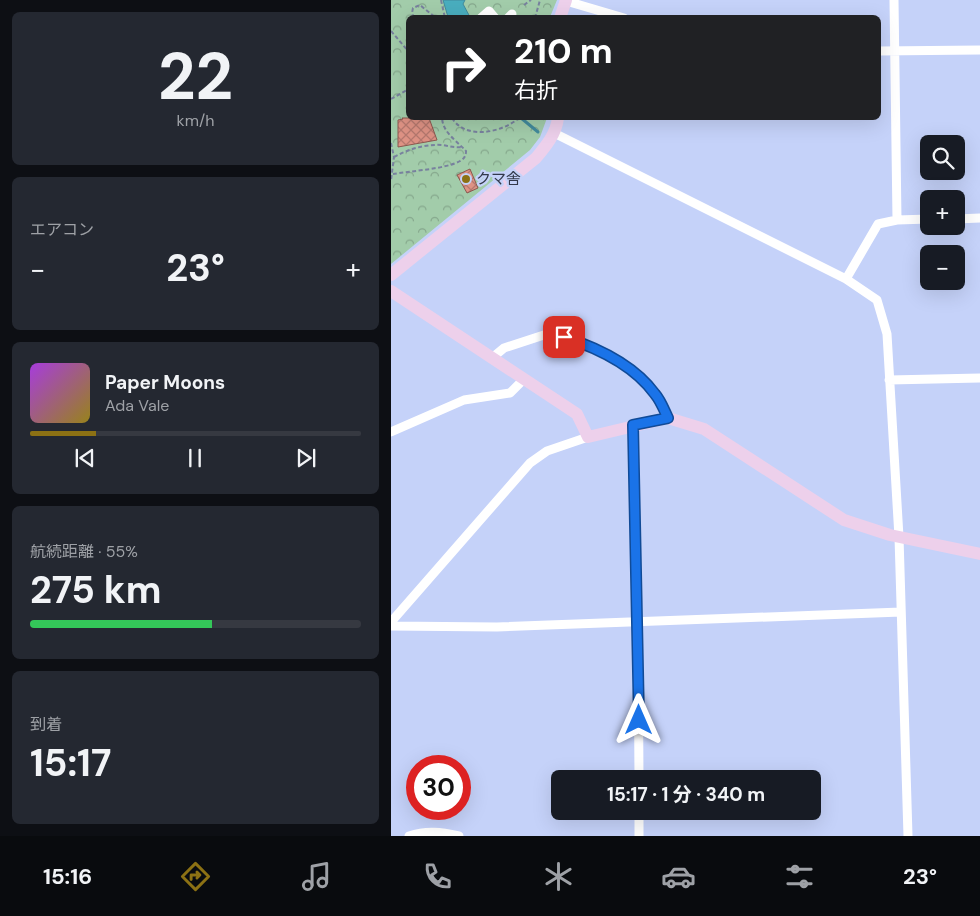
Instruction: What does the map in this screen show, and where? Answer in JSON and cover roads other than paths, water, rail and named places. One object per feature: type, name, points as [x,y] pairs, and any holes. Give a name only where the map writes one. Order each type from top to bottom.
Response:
[{"type":"street","points":[[561,15],[566,0],[614,15]]},
{"type":"street","points":[[894,0],[897,220]]},
{"type":"street","points":[[881,51],[980,50]]},
{"type":"street","points":[[391,275],[536,158],[549,142],[557,120]]},
{"type":"street","points":[[554,133],[846,280],[877,300],[887,334],[899,536],[908,836]]},
{"type":"street","points":[[965,218],[980,218]]},
{"type":"street","points":[[846,280],[877,224],[897,220],[920,219]]},
{"type":"street","points":[[391,291],[577,414],[588,438]]},
{"type":"street","points":[[492,358],[503,348],[550,333],[578,342],[616,360],[637,374],[656,394],[668,418]]},
{"type":"street","points":[[889,380],[980,378]]},
{"type":"street","points":[[391,432],[464,400],[510,393],[524,379]]},
{"type":"street","points":[[391,622],[530,463],[547,451],[633,425],[668,418],[704,429],[844,520],[899,536],[980,554]]},
{"type":"street","points":[[633,425],[638,621],[639,770]]},
{"type":"street","points":[[391,626],[497,627],[901,612]]},
{"type":"street","points":[[639,820],[639,836]]},
{"type":"street","points":[[409,836],[420,832],[437,831],[459,836]]},
{"type":"waterway","points":[[523,120],[538,132]]},
{"type":"place","name":"クマ舎","points":[[466,179]]}]
